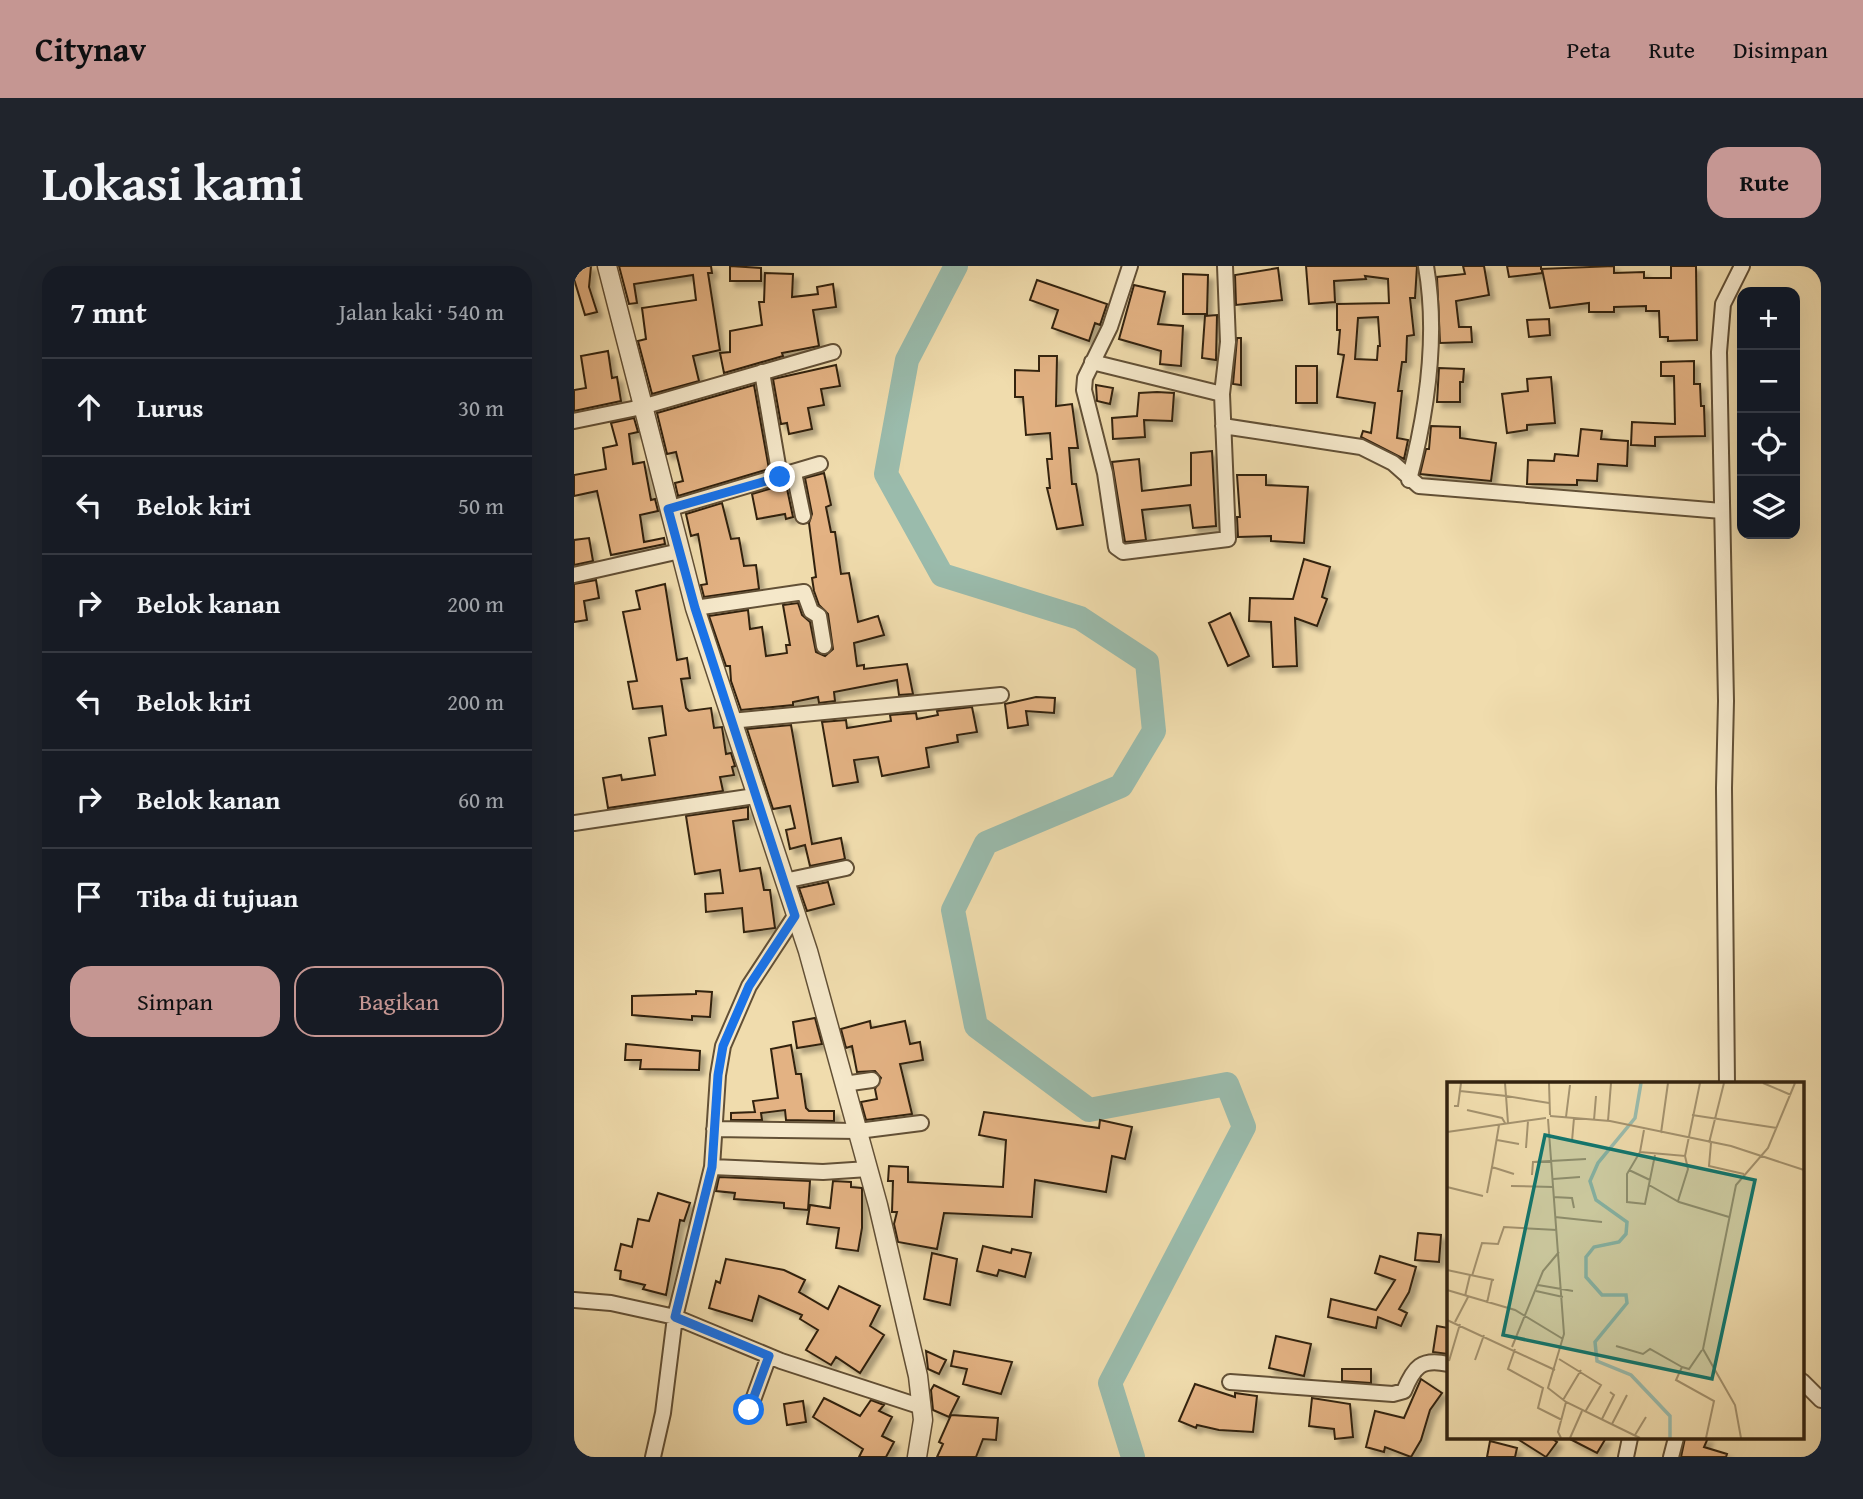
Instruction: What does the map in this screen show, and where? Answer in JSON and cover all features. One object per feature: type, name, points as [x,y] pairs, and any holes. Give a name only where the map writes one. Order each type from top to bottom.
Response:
[{"type":"street","points":[[607,266],[695,608],[795,916],[868,1169],[918,1376],[922,1436],[917,1457]]},
{"type":"street","points":[[1130,266],[1111,327],[1085,378],[1085,399],[1105,473],[1118,551],[1146,551],[1228,539],[1222,394],[1228,342],[1225,266]]},
{"type":"street","points":[[1409,480],[1420,439],[1431,334],[1426,266]]},
{"type":"street","points":[[1727,1082],[1724,788],[1726,701],[1720,323],[1723,304],[1742,266]]},
{"type":"street","points":[[574,421],[642,407],[833,352]]},
{"type":"street","points":[[1092,362],[1222,394]]},
{"type":"street","points":[[762,372],[787,475],[803,516]]},
{"type":"street","points":[[1223,426],[1361,447],[1393,463],[1409,480],[1419,486],[1721,511]]},
{"type":"street","points":[[668,509],[820,464]]},
{"type":"street","points":[[574,575],[680,551]]},
{"type":"street","points":[[695,608],[804,592],[811,611],[819,616],[824,646]]},
{"type":"street","points":[[731,722],[1001,695]]},
{"type":"street","points":[[574,822],[755,796]]},
{"type":"street","points":[[784,881],[846,868]]},
{"type":"street","points":[[653,1457],[663,1413],[675,1317],[712,1167],[718,1075],[732,1021],[749,986],[795,916]]},
{"type":"street","points":[[844,1084],[872,1080]]},
{"type":"street","points":[[714,1129],[858,1131],[921,1123]]},
{"type":"street","points":[[712,1167],[823,1172],[868,1169]]},
{"type":"street","points":[[574,1300],[611,1303],[675,1317],[769,1356],[922,1407]]},
{"type":"street","points":[[749,1410],[769,1356]]},
{"type":"street","points":[[1230,1382],[1393,1394],[1404,1391],[1417,1365],[1427,1360],[1447,1364]]},
{"type":"street","points":[[1804,1383],[1821,1400]]},
{"type":"street","points":[[1671,1457],[1675,1440]]},
{"type":"building","points":[[574,266],[591,266],[589,287],[597,312],[585,315],[574,279]]},
{"type":"building","points":[[619,266],[711,266],[712,273],[708,273],[720,350],[693,356],[699,381],[652,394],[638,341],[646,339],[642,308],[696,300],[693,275],[634,284],[637,303],[629,304]]},
{"type":"building","points":[[730,266],[761,268],[761,281],[730,281]]},
{"type":"building","points":[[1306,266],[1417,266],[1415,298],[1410,298],[1414,335],[1407,336],[1406,362],[1402,362],[1398,391],[1402,391],[1397,438],[1408,440],[1404,459],[1361,437],[1363,431],[1371,433],[1375,403],[1337,397],[1344,355],[1338,354],[1340,330],[1337,330],[1337,304],[1389,303],[1388,279],[1365,276],[1366,279],[1334,281],[1335,302],[1309,304]],"holes":[[[1378,317],[1380,346],[1377,360],[1355,359],[1358,318]]]},
{"type":"building","points":[[1463,266],[1484,266],[1489,295],[1456,301],[1459,327],[1471,327],[1472,342],[1440,343],[1437,277],[1465,274]]},
{"type":"building","points":[[1507,266],[1541,266],[1541,269],[1614,266],[1614,273],[1644,272],[1644,278],[1671,278],[1671,266],[1696,266],[1697,340],[1668,341],[1668,337],[1660,337],[1659,311],[1646,311],[1646,306],[1614,307],[1614,312],[1589,312],[1589,303],[1550,308],[1542,269],[1542,273],[1509,277]]},
{"type":"building","points":[[1278,268],[1282,300],[1236,305],[1235,275]]},
{"type":"building","points":[[765,273],[793,274],[792,297],[818,294],[817,287],[833,284],[836,307],[813,310],[819,346],[782,353],[783,356],[724,373],[720,353],[730,352],[730,331],[762,325],[759,302],[764,302]]},
{"type":"building","points":[[1183,274],[1208,275],[1207,314],[1183,314]]},
{"type":"building","points":[[1037,280],[1107,304],[1100,325],[1095,323],[1089,341],[1052,328],[1058,310],[1030,300]]},
{"type":"building","points":[[1134,285],[1165,292],[1158,324],[1183,326],[1181,366],[1160,364],[1161,351],[1119,339]]},
{"type":"building","points":[[1217,315],[1216,360],[1202,358],[1205,316]]},
{"type":"building","points":[[1549,319],[1550,335],[1529,337],[1527,320]]},
{"type":"building","points":[[1237,338],[1241,338],[1241,385],[1233,384]]},
{"type":"building","points":[[608,351],[612,378],[617,377],[621,401],[574,411],[574,390],[586,388],[581,356]]},
{"type":"building","points":[[1039,356],[1057,356],[1056,406],[1072,404],[1078,448],[1069,448],[1072,484],[1076,484],[1083,525],[1057,529],[1047,488],[1050,488],[1047,459],[1052,459],[1050,433],[1026,435],[1023,397],[1015,397],[1015,370],[1039,371]]},
{"type":"building","points":[[1694,361],[1694,384],[1700,384],[1701,406],[1704,406],[1705,436],[1655,437],[1655,446],[1631,445],[1632,422],[1675,424],[1674,376],[1661,376],[1661,362]]},
{"type":"building","points":[[836,365],[840,386],[821,389],[824,405],[808,408],[812,429],[789,434],[787,423],[781,424],[773,379]]},
{"type":"building","points":[[1296,366],[1317,366],[1317,403],[1296,403]]},
{"type":"building","points":[[1439,368],[1464,369],[1463,382],[1460,382],[1460,402],[1437,402]]},
{"type":"building","points":[[1551,377],[1555,423],[1527,425],[1527,430],[1507,433],[1502,394],[1528,391],[1527,379]]},
{"type":"building","points":[[754,385],[769,469],[678,496],[675,483],[683,481],[676,452],[667,454],[657,413]]},
{"type":"building","points":[[1096,385],[1113,388],[1110,404],[1097,401]]},
{"type":"building","points":[[1139,393],[1174,393],[1172,421],[1144,420],[1145,437],[1113,439],[1112,418],[1137,416]]},
{"type":"building","points":[[634,418],[638,432],[629,434],[633,464],[644,462],[651,500],[655,499],[658,511],[640,515],[644,542],[664,538],[665,544],[611,555],[597,491],[574,496],[574,475],[606,469],[603,448],[617,445],[611,423]]},
{"type":"building","points":[[1431,426],[1460,427],[1460,438],[1496,443],[1491,481],[1420,474],[1426,449],[1429,449]]},
{"type":"building","points":[[1581,429],[1602,431],[1601,439],[1628,441],[1627,466],[1598,464],[1597,481],[1577,480],[1577,485],[1527,484],[1528,460],[1554,461],[1555,454],[1578,456]]},
{"type":"building","points":[[1212,451],[1216,526],[1193,528],[1190,505],[1142,510],[1146,540],[1125,542],[1112,462],[1139,459],[1142,491],[1191,485],[1191,453]]},
{"type":"building","points":[[824,473],[831,505],[826,507],[831,532],[835,532],[841,574],[849,573],[858,622],[878,616],[884,635],[854,643],[857,666],[864,665],[864,669],[907,664],[913,694],[899,695],[897,680],[834,692],[835,701],[819,703],[818,697],[793,702],[793,705],[741,710],[731,681],[730,666],[726,666],[709,616],[748,610],[750,629],[762,627],[766,656],[787,653],[786,645],[790,645],[783,605],[798,603],[802,615],[810,622],[816,652],[825,656],[833,649],[828,614],[819,605],[814,591],[812,578],[816,577],[809,523],[812,514],[805,478]]},
{"type":"building","points":[[1237,475],[1266,475],[1266,485],[1308,487],[1304,543],[1271,541],[1271,536],[1238,537],[1237,517],[1240,517]]},
{"type":"building","points":[[786,484],[793,517],[786,519],[785,514],[757,519],[752,494]]},
{"type":"building","points":[[722,503],[731,539],[739,538],[744,566],[756,565],[759,589],[704,597],[701,585],[707,584],[698,534],[691,536],[686,514]]},
{"type":"building","points":[[589,538],[593,561],[574,565],[574,540]]},
{"type":"building","points":[[1304,559],[1330,567],[1322,597],[1327,599],[1317,626],[1295,618],[1297,666],[1273,667],[1271,622],[1249,621],[1250,598],[1293,599]]},
{"type":"building","points":[[596,580],[599,598],[584,601],[587,620],[574,622],[574,584]]},
{"type":"building","points":[[665,584],[677,660],[687,658],[690,678],[681,679],[686,708],[689,711],[711,708],[714,728],[722,727],[726,754],[731,753],[735,766],[732,767],[734,775],[720,777],[723,791],[608,808],[603,778],[621,775],[622,780],[655,775],[649,738],[666,735],[662,706],[633,709],[628,682],[637,681],[623,612],[640,609],[636,591]]},
{"type":"building","points":[[1230,613],[1249,656],[1228,666],[1209,623]]},
{"type":"building","points":[[1036,697],[1055,698],[1054,713],[1026,711],[1028,725],[1008,728],[1005,704]]},
{"type":"building","points":[[972,707],[977,732],[957,735],[958,742],[926,748],[929,767],[882,776],[878,757],[854,760],[858,782],[833,786],[822,722],[846,720],[847,728],[891,721],[890,715],[916,713],[917,719],[938,715],[937,711]]},
{"type":"building","points":[[791,725],[812,844],[841,838],[845,859],[810,866],[805,845],[790,849],[786,830],[795,828],[790,806],[773,809],[747,729]]},
{"type":"building","points":[[748,807],[748,819],[733,821],[740,871],[760,868],[764,890],[770,890],[775,928],[744,932],[742,908],[706,912],[705,894],[723,893],[720,870],[695,874],[686,816]]},
{"type":"building","points":[[828,882],[834,904],[807,911],[799,888]]},
{"type":"building","points":[[696,991],[712,992],[710,1017],[692,1016],[692,1020],[632,1015],[632,996],[696,994]]},
{"type":"building","points":[[815,1018],[822,1044],[797,1048],[793,1022]]},
{"type":"building","points":[[870,1021],[871,1028],[905,1021],[910,1044],[920,1042],[923,1060],[900,1064],[912,1114],[866,1120],[861,1102],[877,1099],[875,1089],[881,1078],[875,1071],[857,1072],[852,1046],[846,1048],[841,1029]]},
{"type":"building","points":[[626,1044],[700,1051],[699,1070],[640,1069],[641,1060],[625,1060]]},
{"type":"building","points":[[791,1045],[796,1074],[801,1074],[806,1108],[809,1111],[834,1111],[834,1121],[786,1120],[785,1110],[761,1113],[762,1120],[731,1120],[731,1113],[755,1112],[753,1101],[778,1098],[771,1049]]},
{"type":"building","points":[[984,1112],[1099,1128],[1100,1120],[1132,1127],[1125,1159],[1112,1156],[1106,1192],[1035,1180],[1032,1217],[944,1213],[937,1249],[898,1242],[894,1224],[897,1212],[892,1212],[893,1181],[888,1181],[889,1166],[908,1167],[908,1182],[1003,1187],[1006,1140],[979,1135]]},
{"type":"building","points":[[719,1177],[810,1181],[808,1210],[784,1208],[784,1203],[734,1199],[735,1193],[716,1191]]},
{"type":"building","points":[[833,1181],[851,1182],[851,1187],[862,1188],[862,1228],[858,1251],[836,1248],[839,1228],[807,1224],[810,1205],[830,1208]]},
{"type":"building","points":[[658,1193],[690,1203],[684,1221],[680,1220],[666,1295],[643,1289],[645,1285],[620,1279],[621,1271],[615,1270],[621,1244],[632,1247],[638,1219],[649,1221]]},
{"type":"building","points":[[1418,1233],[1441,1235],[1439,1262],[1415,1260]]},
{"type":"building","points":[[983,1246],[1011,1253],[1012,1249],[1031,1253],[1025,1277],[999,1270],[997,1276],[977,1271]]},
{"type":"building","points":[[932,1253],[957,1259],[950,1305],[924,1299]]},
{"type":"building","points":[[1380,1256],[1416,1267],[1409,1292],[1399,1309],[1407,1313],[1401,1326],[1378,1317],[1376,1328],[1328,1317],[1331,1299],[1376,1310],[1395,1280],[1375,1273]]},
{"type":"building","points":[[726,1259],[784,1270],[805,1280],[799,1292],[828,1309],[839,1286],[880,1306],[870,1326],[884,1335],[860,1373],[836,1357],[831,1365],[806,1350],[818,1330],[800,1319],[802,1315],[759,1296],[752,1321],[709,1308],[716,1281],[720,1283]]},
{"type":"building","points":[[1437,1326],[1447,1328],[1447,1354],[1433,1352]]},
{"type":"building","points":[[1276,1336],[1311,1344],[1304,1376],[1269,1368]]},
{"type":"building","points":[[926,1351],[946,1360],[939,1374],[928,1369]]},
{"type":"building","points":[[954,1351],[1012,1362],[1001,1394],[963,1384],[967,1369],[951,1366]]},
{"type":"building","points":[[1342,1369],[1371,1369],[1371,1383],[1342,1381]]},
{"type":"building","points":[[1421,1379],[1442,1393],[1430,1410],[1421,1440],[1411,1457],[1385,1447],[1384,1452],[1366,1447],[1375,1411],[1404,1418]]},
{"type":"building","points":[[1195,1384],[1235,1397],[1235,1393],[1257,1396],[1253,1432],[1219,1430],[1197,1425],[1196,1428],[1179,1421]]},
{"type":"building","points":[[934,1385],[959,1397],[949,1417],[933,1410],[931,1390]]},
{"type":"building","points":[[824,1398],[860,1416],[871,1400],[884,1405],[879,1411],[892,1417],[882,1436],[894,1442],[886,1457],[859,1457],[863,1449],[813,1417]]},
{"type":"building","points":[[1312,1398],[1350,1404],[1353,1437],[1335,1439],[1334,1429],[1309,1426]]},
{"type":"building","points":[[803,1401],[806,1422],[787,1425],[784,1404]]},
{"type":"building","points":[[951,1415],[998,1418],[996,1440],[983,1439],[976,1457],[937,1457],[943,1444],[939,1442]]},
{"type":"building","points":[[1519,1440],[1554,1440],[1557,1442],[1546,1457]]},
{"type":"building","points":[[1572,1440],[1605,1440],[1597,1453]]},
{"type":"building","points":[[1685,1440],[1707,1440],[1704,1447],[1727,1454],[1726,1457],[1681,1457]]},
{"type":"building","points":[[1490,1441],[1517,1448],[1515,1457],[1487,1457]]},
{"type":"waterway","points":[[956,266],[907,360],[886,474],[942,575],[1080,618],[1147,662],[1154,731],[1121,786],[986,843],[953,910],[976,1026],[1089,1110],[1227,1084],[1244,1127],[1110,1383],[1133,1457]]},
{"type":"route","points":[[749,1410],[769,1356],[675,1317],[712,1167],[718,1075],[723,1046],[749,986],[795,916],[695,608],[668,509],[780,477]]}]
